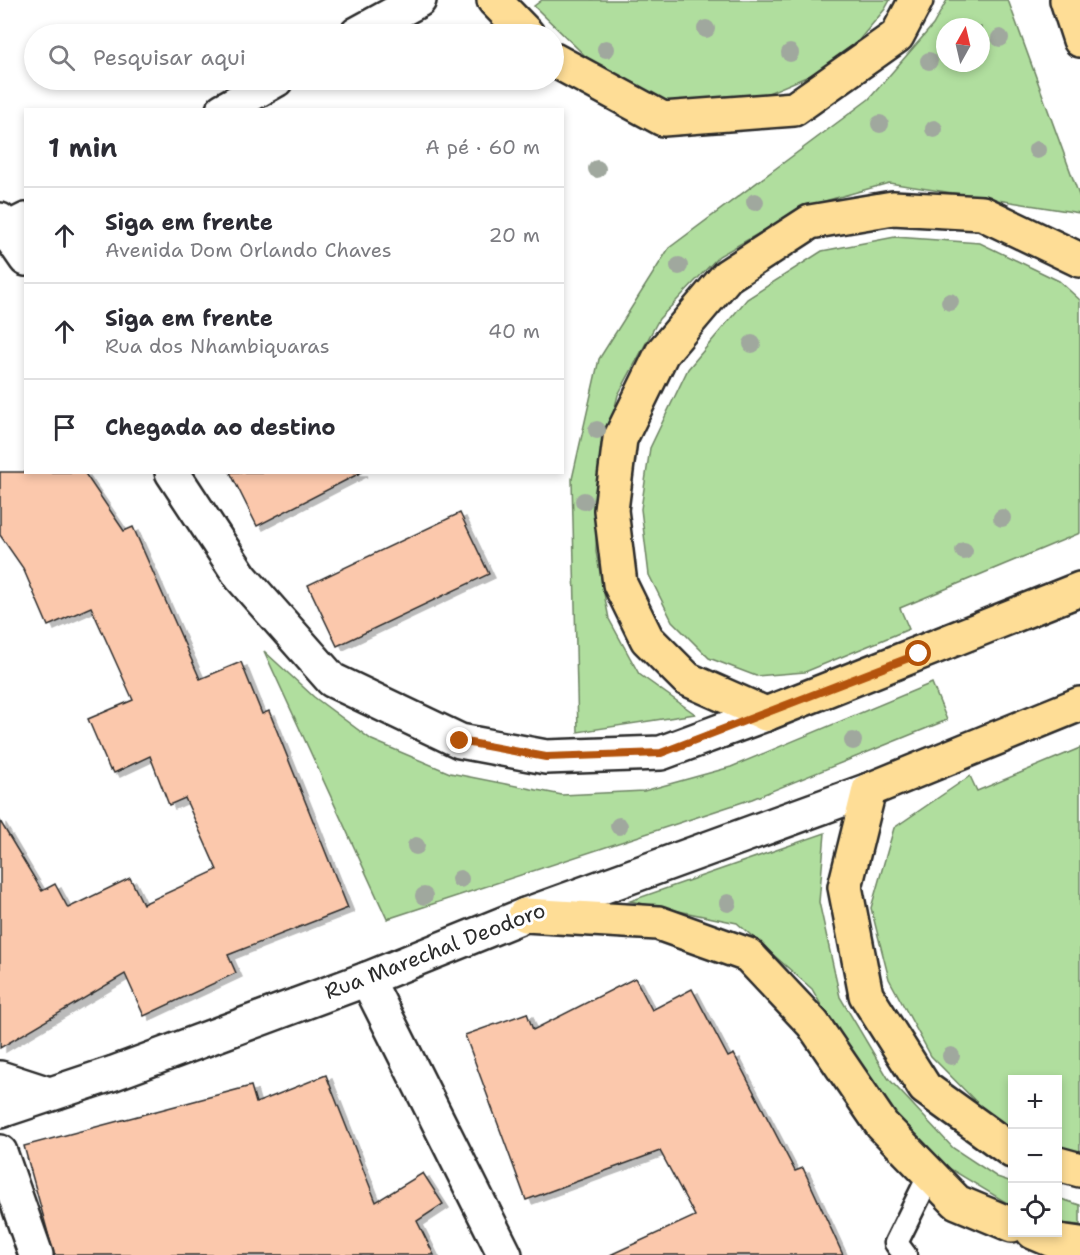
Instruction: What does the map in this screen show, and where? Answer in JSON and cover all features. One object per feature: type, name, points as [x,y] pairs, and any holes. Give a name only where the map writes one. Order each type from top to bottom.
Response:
[{"type":"main road","points":[[375,24],[419,0]]},
{"type":"main road","points":[[494,0],[517,24]]},
{"type":"main road","points":[[564,65],[663,119],[794,109],[897,36],[916,0]]},
{"type":"main road","points":[[1066,0],[1080,40]]},
{"type":"main road","points":[[227,108],[258,90]]},
{"type":"main road","points":[[766,714],[687,679],[647,639],[620,584],[611,510],[620,439],[662,353],[727,276],[810,222],[893,208],[982,213],[1080,260]]},
{"type":"main road","points":[[8,226],[24,255]]},
{"type":"main road","points":[[173,474],[241,577],[332,680],[460,741],[546,757],[661,753],[766,714],[1080,589]]},
{"type":"main road","points":[[1008,1148],[925,1088],[866,995],[845,887],[869,790],[1080,705]]},
{"type":"main road","name":"Rua Marechal Deodoro","points":[[0,1111],[114,1072],[367,979],[525,915],[869,790]]},
{"type":"main road","points":[[525,915],[658,923],[748,955],[813,1024],[882,1125],[957,1202],[1008,1222]]},
{"type":"main road","points":[[367,979],[505,1255]]},
{"type":"main road","points":[[0,1078],[49,1094]]},
{"type":"main road","points":[[0,1152],[36,1255]]},
{"type":"main road","points":[[1062,1165],[1080,1170]]},
{"type":"main road","points":[[1044,1237],[1080,1244]]},
{"type":"lane","points":[[905,1255],[896,1243],[930,1174]]},
{"type":"green space","points":[[542,0],[890,0],[859,40],[823,70],[737,106],[663,101],[613,83],[564,35],[564,24],[552,24],[534,6]]},
{"type":"green space","points":[[947,0],[1008,0],[1080,198],[1080,213],[889,183],[807,206],[719,256],[659,319],[618,395],[598,472],[596,552],[609,619],[639,674],[695,714],[578,732],[572,479],[599,359],[669,248],[869,99],[936,20],[936,72],[990,72],[990,18],[937,18]]},
{"type":"green space","points":[[895,237],[980,243],[1059,281],[1080,300],[1080,533],[900,608],[909,629],[805,672],[756,676],[709,658],[672,621],[649,575],[641,509],[650,448],[688,369],[747,299],[822,251]]},
{"type":"green space","points":[[264,651],[314,697],[372,740],[450,773],[562,795],[644,791],[731,767],[932,683],[947,720],[752,799],[387,919]]},
{"type":"green space","points":[[1080,748],[1080,1158],[1062,1152],[1062,1075],[1008,1075],[1008,1127],[994,1120],[931,1056],[889,979],[871,908],[894,828],[970,776],[977,791]]},
{"type":"green space","points":[[825,833],[819,902],[840,997],[888,1078],[953,1148],[997,1177],[1008,1181],[1008,1204],[942,1164],[860,1075],[812,989],[737,923],[630,901]]},
{"type":"green space","points":[[1062,1199],[1080,1205],[1080,1225],[1062,1223]]},
{"type":"building","points":[[0,472],[85,474],[124,531],[133,527],[200,679],[241,662],[262,714],[269,711],[348,908],[228,955],[236,973],[144,1016],[125,974],[0,1048],[0,821],[42,891],[55,884],[68,908],[130,878],[143,904],[217,870],[185,798],[169,805],[150,756],[114,773],[112,769],[110,770],[88,719],[133,700],[91,607],[48,626],[23,568],[0,535]]},
{"type":"building","points":[[231,474],[358,474],[257,526]]},
{"type":"building","points":[[460,513],[489,574],[337,646],[308,585]]},
{"type":"building","points":[[635,978],[652,1010],[692,989],[728,1057],[734,1054],[795,1171],[803,1168],[843,1255],[610,1255],[695,1216],[660,1151],[526,1200],[465,1035],[527,1013],[533,1030]]},
{"type":"building","points":[[326,1075],[376,1202],[423,1173],[443,1204],[417,1221],[434,1255],[54,1255],[24,1146],[251,1086],[256,1103]]},
{"type":"route","points":[[460,741],[546,757],[661,753],[919,654]]}]
